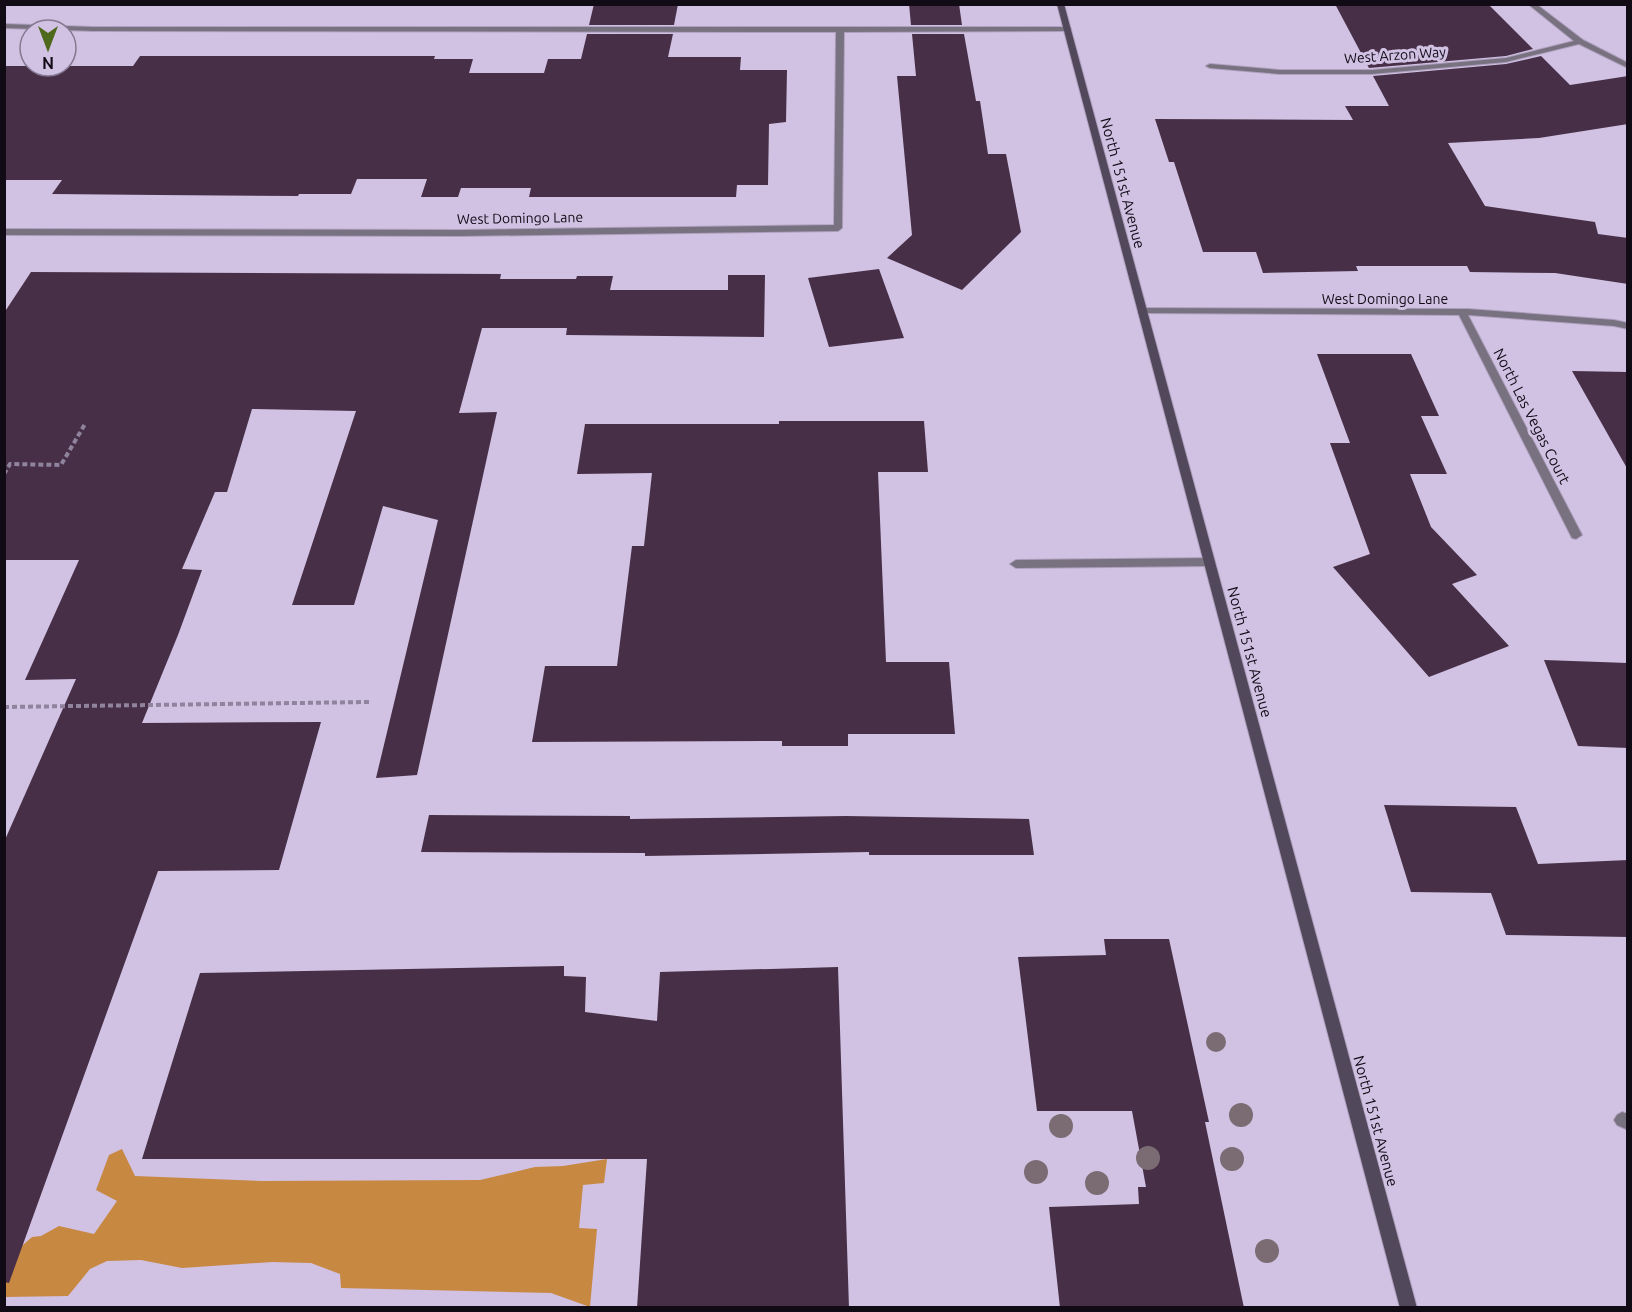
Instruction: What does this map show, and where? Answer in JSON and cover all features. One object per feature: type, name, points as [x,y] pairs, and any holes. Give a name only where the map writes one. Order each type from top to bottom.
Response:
[{"type":"street","name":"North 151st Avenue","points":[[1060,4],[1141,311],[1315,947],[1409,1308]]},
{"type":"street","points":[[1531,4],[1580,42],[1628,66]]},
{"type":"street","points":[[4,26],[93,29],[1067,29]]},
{"type":"street","name":"West Domingo Lane","points":[[4,232],[461,233],[838,228],[840,30]]},
{"type":"street","name":"West Arzon Way","points":[[1210,66],[1280,72],[1372,72],[1506,60],[1580,42]]},
{"type":"street","name":"West Domingo Lane","points":[[1141,311],[1462,312],[1614,323],[1628,326]]},
{"type":"street","name":"North Las Vegas Court","points":[[1462,312],[1576,534]]},
{"type":"street","points":[[1016,564],[1209,562]]},
{"type":"path","points":[[4,474],[10,464],[61,465],[85,424]]},
{"type":"path","points":[[4,707],[369,702]]},
{"type":"shaded area","points":[[122,1149],[135,1176],[261,1181],[480,1180],[535,1167],[563,1166],[607,1159],[604,1183],[583,1185],[579,1228],[597,1229],[590,1307],[551,1293],[341,1288],[340,1274],[311,1263],[272,1262],[182,1268],[141,1260],[107,1261],[90,1269],[68,1296],[5,1297],[4,1252],[16,1251],[32,1237],[41,1236],[59,1226],[94,1234],[117,1201],[96,1190],[109,1155]]},
{"type":"building","points":[[594,4],[678,4],[674,25],[589,25]]},
{"type":"building","points":[[909,4],[959,4],[962,25],[911,25]]},
{"type":"building","points":[[1335,4],[1488,4],[1533,49],[1506,56],[1369,68]]},
{"type":"building","points":[[587,34],[673,34],[668,57],[741,57],[740,70],[787,70],[786,122],[769,124],[768,185],[737,185],[736,197],[529,197],[531,188],[461,188],[458,197],[421,197],[427,179],[357,179],[351,194],[299,194],[298,196],[52,194],[62,180],[4,180],[4,66],[18,66],[18,78],[78,78],[78,66],[133,66],[140,56],[435,56],[434,59],[473,59],[469,73],[544,73],[548,59],[581,59]]},
{"type":"building","points":[[912,34],[964,34],[976,101],[980,101],[988,154],[1006,154],[1021,232],[962,290],[887,258],[912,235],[897,76],[916,76]]},
{"type":"building","points":[[1541,56],[1570,85],[1628,76],[1628,124],[1539,138],[1448,143],[1485,206],[1595,222],[1598,234],[1628,238],[1628,284],[1555,273],[1470,272],[1467,266],[1356,266],[1358,271],[1263,273],[1256,252],[1203,252],[1174,162],[1169,162],[1155,119],[1353,120],[1345,106],[1389,106],[1373,76],[1506,64]]},
{"type":"building","points":[[879,269],[904,338],[829,347],[808,278]]},
{"type":"building","points":[[31,272],[501,274],[500,279],[576,279],[577,276],[613,276],[610,290],[728,290],[728,275],[765,275],[764,337],[566,335],[567,328],[482,328],[459,413],[497,412],[417,775],[376,778],[438,520],[383,506],[354,605],[292,605],[356,411],[252,409],[227,492],[215,492],[182,569],[202,570],[142,723],[321,722],[279,870],[158,871],[9,1283],[4,1282],[4,842],[76,679],[25,680],[79,560],[4,560],[4,313]]},
{"type":"building","points":[[1317,354],[1411,354],[1439,416],[1421,416],[1447,474],[1410,474],[1431,527],[1477,575],[1452,584],[1509,646],[1429,677],[1333,567],[1370,554],[1330,443],[1350,443]]},
{"type":"building","points":[[1572,371],[1628,372],[1628,470]]},
{"type":"building","points":[[779,421],[924,421],[928,472],[878,472],[886,662],[949,662],[955,734],[848,734],[848,746],[782,746],[782,741],[532,742],[545,666],[617,666],[632,546],[644,546],[652,473],[577,474],[585,424],[779,424]]},
{"type":"building","points":[[1544,660],[1628,663],[1628,748],[1578,746]]},
{"type":"building","points":[[1384,805],[1516,807],[1538,864],[1628,860],[1628,937],[1506,935],[1491,893],[1411,892]]},
{"type":"building","points":[[429,815],[630,816],[630,819],[846,816],[1029,819],[1034,855],[869,855],[869,852],[645,856],[645,853],[421,852]]},
{"type":"building","points":[[1104,939],[1169,939],[1209,1122],[1205,1122],[1244,1308],[1060,1308],[1049,1207],[1139,1204],[1138,1187],[1146,1187],[1132,1111],[1037,1111],[1018,957],[1106,955]]},
{"type":"building","points":[[564,966],[564,976],[586,977],[585,1012],[657,1021],[660,972],[838,967],[849,1308],[637,1308],[647,1159],[142,1159],[200,973]]}]
